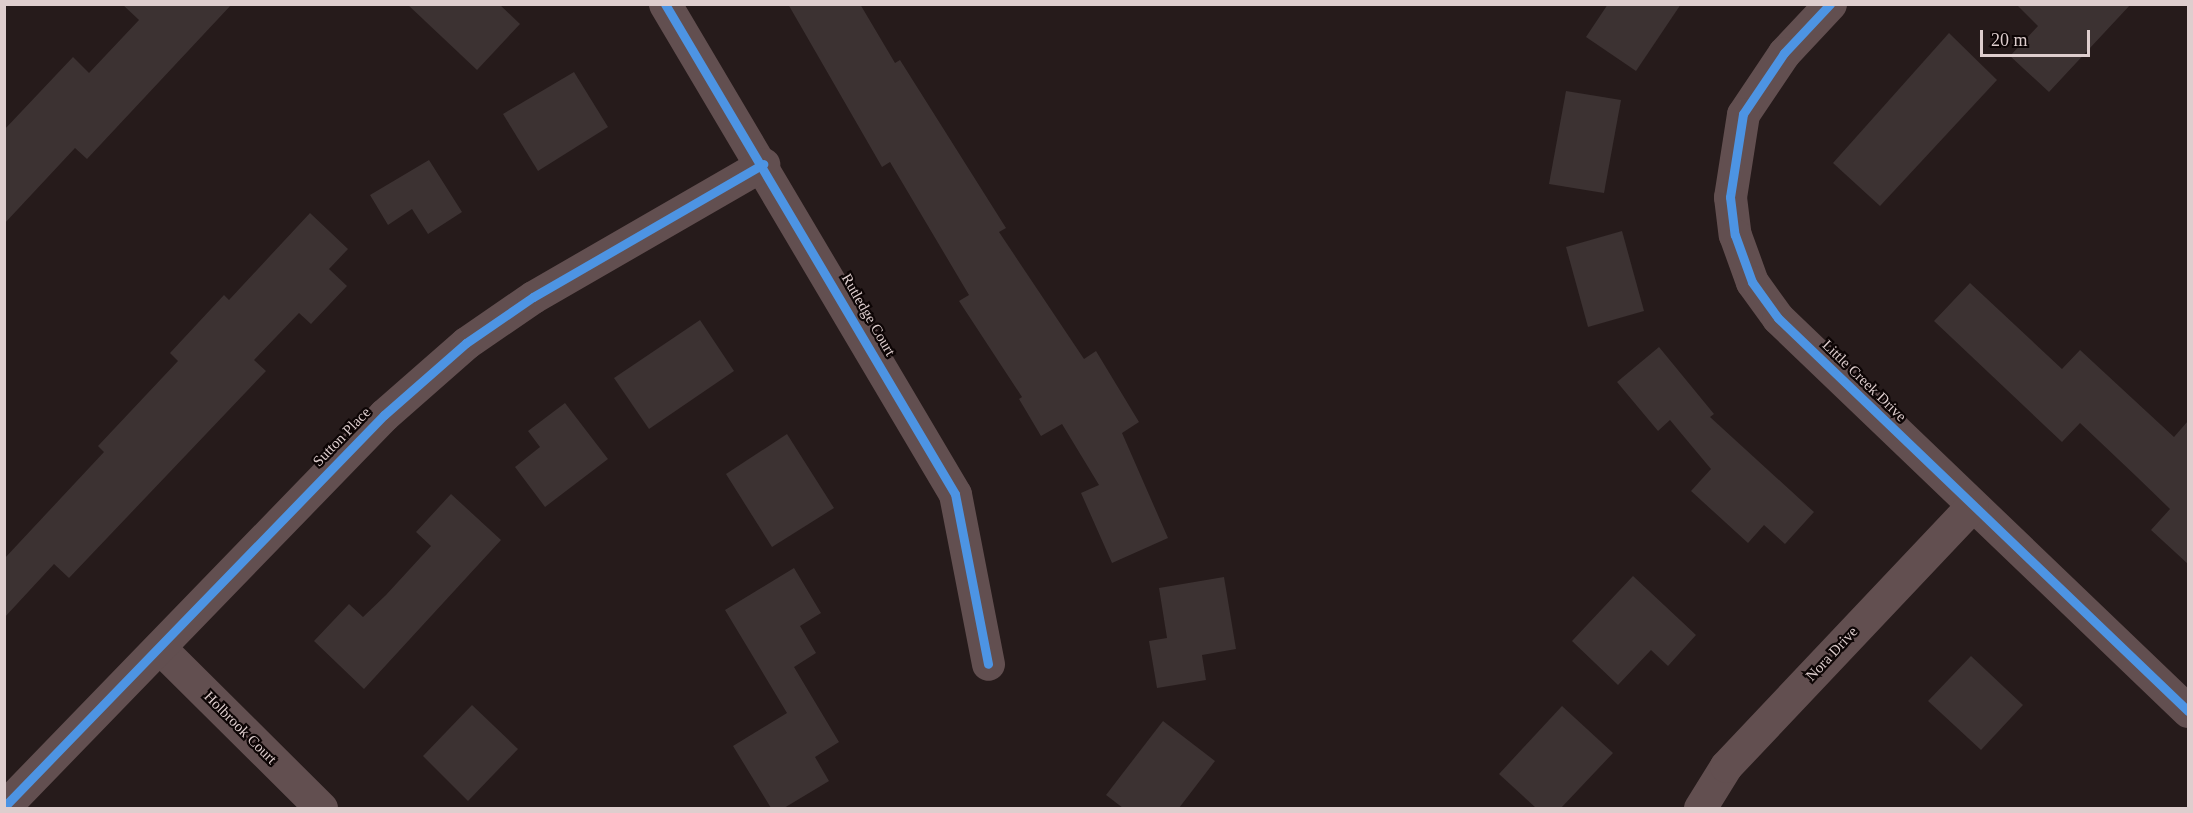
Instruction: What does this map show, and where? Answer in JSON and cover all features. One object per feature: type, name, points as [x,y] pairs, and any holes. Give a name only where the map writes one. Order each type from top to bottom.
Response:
[{"type":"street","name":"Rutledge Court","points":[[665,4],[763,164],[955,494],[988,664]]},
{"type":"street","name":"Little Creek Drive","points":[[1830,4],[1784,53],[1743,114],[1730,197],[1736,235],[1752,282],[1778,318],[2188,711]]},
{"type":"street","name":"Sutton Place","points":[[4,807],[384,415],[466,343],[533,297],[763,164]]},
{"type":"street","name":"Nora Drive","points":[[1700,808],[1726,766],[1972,506]]},
{"type":"street","name":"Holbrook Court","points":[[160,648],[321,808]]},
{"type":"building","points":[[122,4],[232,4],[87,159],[75,148],[4,224],[4,130],[73,57],[89,73],[139,20]]},
{"type":"building","points":[[407,4],[499,4],[520,24],[477,70]]},
{"type":"building","points":[[788,4],[860,4],[895,63],[900,60],[1006,228],[999,232],[1084,359],[1096,351],[1139,422],[1122,433],[1168,538],[1112,563],[1081,493],[1099,485],[1062,424],[1041,436],[1019,399],[1022,397],[959,301],[969,295],[890,162],[882,167]]},
{"type":"building","points":[[1608,4],[1681,4],[1636,71],[1586,37]]},
{"type":"building","points":[[2016,4],[2131,4],[2049,92],[2010,56],[2038,26]]},
{"type":"building","points":[[1949,33],[1997,80],[1880,206],[1833,163]]},
{"type":"building","points":[[574,72],[608,127],[538,171],[503,114]]},
{"type":"building","points":[[1566,91],[1621,100],[1604,193],[1549,184]]},
{"type":"building","points":[[429,160],[462,212],[428,234],[412,209],[388,225],[370,195]]},
{"type":"building","points":[[310,213],[348,249],[329,269],[347,286],[311,324],[299,313],[254,360],[266,371],[69,578],[54,564],[4,618],[4,559],[104,452],[98,446],[178,361],[170,353],[224,295],[229,300]]},
{"type":"building","points":[[1622,231],[1644,311],[1588,327],[1566,247]]},
{"type":"building","points":[[1970,283],[2062,369],[2080,350],[2174,437],[2188,421],[2188,564],[2151,530],[2170,509],[2137,477],[2080,423],[2062,442],[1934,321]]},
{"type":"building","points":[[700,320],[734,371],[649,429],[614,378]]},
{"type":"building","points":[[1659,347],[1714,414],[1710,417],[1814,512],[1785,544],[1764,525],[1748,543],[1691,491],[1711,469],[1670,420],[1658,431],[1617,382]]},
{"type":"building","points":[[565,403],[608,459],[545,507],[515,467],[540,447],[528,431]]},
{"type":"building","points":[[787,434],[834,508],[772,547],[726,474]]},
{"type":"building","points":[[451,494],[501,540],[364,689],[314,641],[349,604],[363,617],[386,595],[431,546],[416,532]]},
{"type":"building","points":[[794,568],[821,613],[800,626],[816,653],[794,667],[839,742],[815,757],[829,781],[784,808],[771,808],[733,746],[787,713],[725,610]]},
{"type":"building","points":[[1633,576],[1696,635],[1668,666],[1651,650],[1618,685],[1572,641]]},
{"type":"building","points":[[1224,577],[1236,649],[1202,655],[1206,680],[1157,688],[1149,641],[1167,638],[1159,588]]},
{"type":"building","points":[[1971,656],[2023,705],[1981,750],[1928,701]]},
{"type":"building","points":[[472,705],[518,749],[468,801],[423,756]]},
{"type":"building","points":[[1562,706],[1613,753],[1561,808],[1536,808],[1499,774]]},
{"type":"building","points":[[1163,721],[1215,761],[1179,808],[1123,808],[1106,795]]},
{"type":"cycle path","points":[[665,4],[955,494],[988,664]]},
{"type":"cycle path","points":[[1830,4],[1784,53],[1743,114],[1730,197],[1735,235],[1752,282],[1778,318],[2188,711]]},
{"type":"cycle path","points":[[4,807],[384,415],[466,343],[533,297],[763,164]]}]
